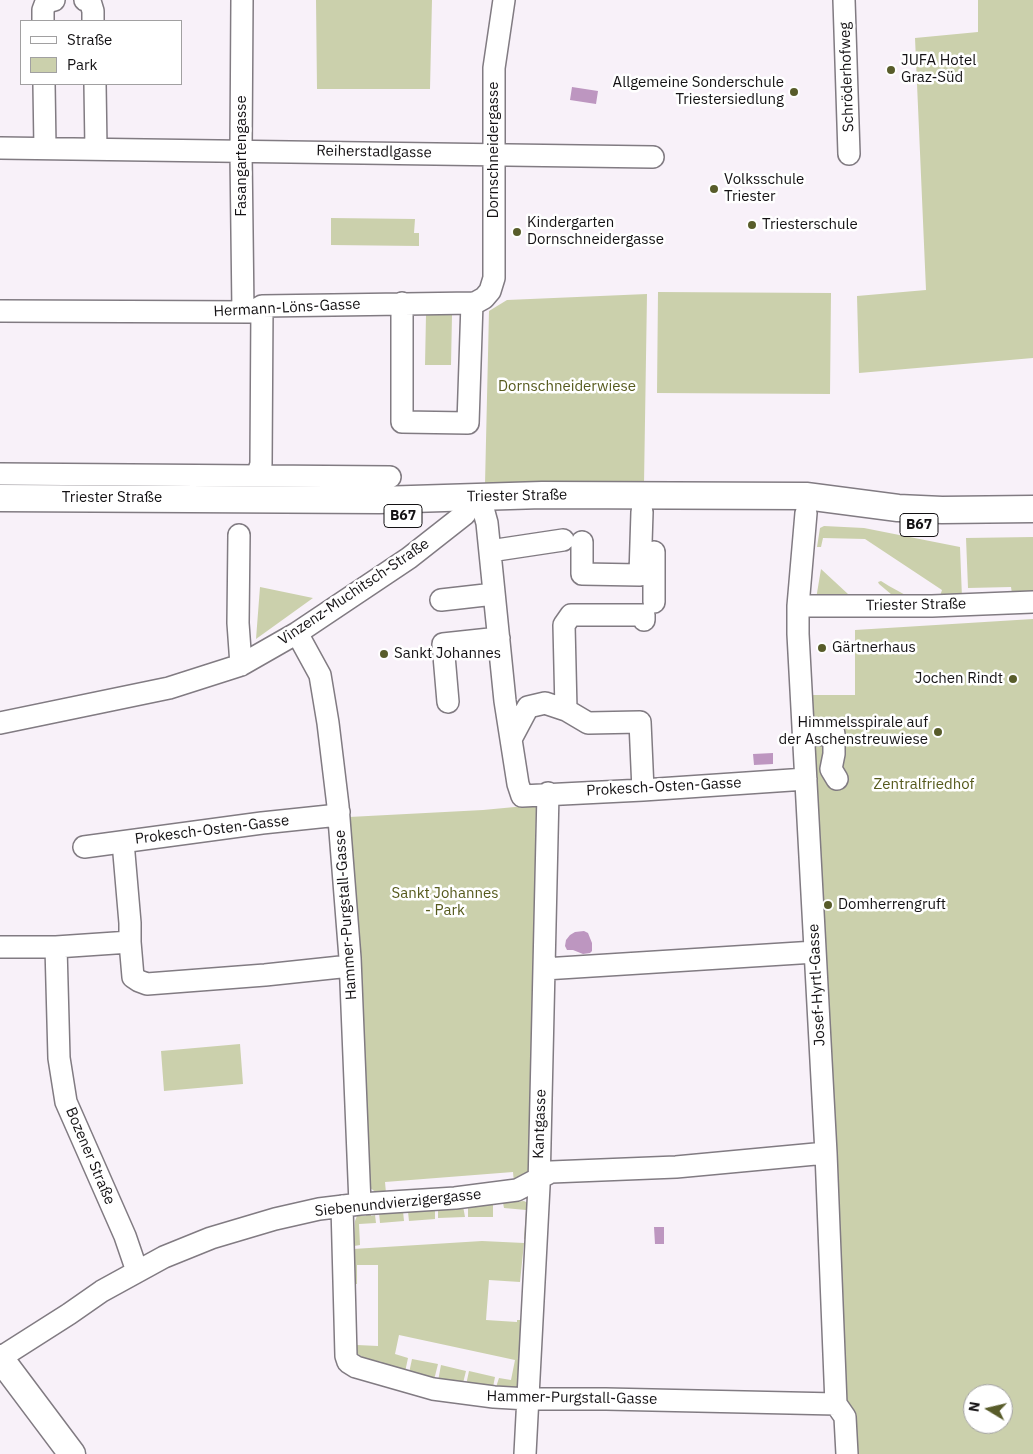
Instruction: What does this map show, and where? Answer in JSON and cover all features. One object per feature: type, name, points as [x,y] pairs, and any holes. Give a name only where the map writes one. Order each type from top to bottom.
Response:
[{"type":"main road","name":"Triester Straße","points":[[3,482],[29,498],[379,500],[542,495],[806,496],[907,508],[942,510],[1033,509]]},
{"type":"main road","name":"Triester Straße","points":[[0,515],[358,516],[475,513],[806,513],[924,525],[1033,525]]},
{"type":"main road","points":[[0,1358],[72,1454]]},
{"type":"street","points":[[43,20],[43,10],[46,2],[54,0]]},
{"type":"street","points":[[85,0],[90,1],[94,20]]},
{"type":"street","name":"Fasangartengasse","points":[[242,0],[241,152],[261,464],[257,476]]},
{"type":"street","name":"Dornschneidergasse","points":[[478,300],[490,291],[494,278],[494,68],[504,0]]},
{"type":"street","name":"Schröderhofweg","points":[[844,0],[849,154]]},
{"type":"street","points":[[44,85],[45,148]]},
{"type":"street","points":[[95,85],[96,149]]},
{"type":"street","name":"Reiherstadlgasse","points":[[0,148],[653,157]]},
{"type":"street","points":[[402,303],[402,422],[468,423],[478,300]]},
{"type":"street","name":"Hermann-Löns-Gasse","points":[[0,311],[252,309],[478,300]]},
{"type":"street","points":[[3,482],[257,476],[390,477]]},
{"type":"street","points":[[490,550],[572,541],[582,574],[640,575],[648,512]]},
{"type":"street","points":[[566,710],[564,625],[571,615],[644,615],[649,611],[648,512]]},
{"type":"street","name":"Triester Straße","points":[[475,513],[487,522],[505,701],[511,739]]},
{"type":"street","name":"Vinzenz-Muchitsch-Straße","points":[[0,723],[169,688],[241,665],[297,633],[475,513]]},
{"type":"street","name":"Josef-Hyrtl-Gasse","points":[[806,513],[798,606],[798,634],[826,1153],[836,1404],[845,1417],[847,1454]]},
{"type":"street","points":[[239,535],[238,623],[241,665]]},
{"type":"street","points":[[441,600],[494,594]]},
{"type":"street","name":"Triester Straße","points":[[798,606],[932,606],[1033,602]]},
{"type":"street","name":"Hammer-Purgstall-Gasse","points":[[297,633],[320,675],[328,723],[339,812],[350,966],[351,1205],[344,1246],[345,1335],[348,1362],[356,1367],[433,1389],[494,1397],[836,1404]]},
{"type":"street","points":[[448,702],[443,644],[499,638]]},
{"type":"street","points":[[511,739],[528,707],[545,703],[566,710],[588,723],[640,722],[643,790]]},
{"type":"street","points":[[803,735],[834,734],[834,754],[831,768],[837,779]]},
{"type":"street","name":"Prokesch-Osten-Gasse","points":[[511,739],[518,784],[522,796],[806,779]]},
{"type":"street","name":"Kantgasse","points":[[525,1454],[540,1186],[538,1179],[548,793]]},
{"type":"street","name":"Prokesch-Osten-Gasse","points":[[84,847],[329,816],[339,812]]},
{"type":"street","points":[[123,842],[133,977],[138,981],[147,984],[350,966]]},
{"type":"street","points":[[0,947],[56,947],[130,942]]},
{"type":"street","name":"Bozener Straße","points":[[56,947],[59,1058],[66,1102],[125,1236],[137,1271]]},
{"type":"street","points":[[544,969],[815,952]]},
{"type":"street","name":"Siebenundvierzigergasse","points":[[0,1358],[102,1291],[164,1257],[211,1238],[275,1219],[319,1209],[351,1205],[455,1198],[517,1190],[550,1172],[676,1166],[826,1153]]},
{"type":"green space","points":[[316,0],[432,0],[430,89],[317,89]]},
{"type":"green space","points":[[978,0],[1033,0],[1033,358],[859,373],[857,296],[926,290],[915,38],[978,32]]},
{"type":"green space","points":[[331,218],[415,219],[414,233],[419,233],[419,246],[331,245]]},
{"type":"green space","points":[[658,292],[831,293],[830,394],[657,393]]},
{"type":"green space","name":"Dornschneiderwiese","points":[[647,294],[644,484],[485,484],[489,311],[507,300]]},
{"type":"green space","points":[[426,315],[452,315],[451,365],[425,365]]},
{"type":"green space","points":[[824,526],[864,528],[960,547],[962,598],[939,599],[942,590],[865,539],[823,538],[821,547],[817,547],[820,528]]},
{"type":"green space","points":[[1033,537],[1033,593],[1012,594],[1011,587],[968,588],[966,538]]},
{"type":"green space","points":[[821,569],[848,594],[846,599],[816,599]]},
{"type":"green space","points":[[881,581],[909,597],[898,600],[879,584],[878,582]]},
{"type":"green space","points":[[260,587],[313,598],[256,639]]},
{"type":"green space","name":"Zentralfriedhof","points":[[1033,619],[1033,1454],[850,1454],[808,695],[855,695],[855,630]]},
{"type":"green space","name":"Sankt Johannes - Park","points":[[536,805],[529,1158],[534,1159],[531,1175],[514,1183],[513,1172],[385,1182],[386,1193],[377,1193],[366,1185],[349,817],[483,810]]},
{"type":"green space","points":[[240,1044],[243,1084],[164,1091],[161,1051]]},
{"type":"green space","points":[[524,1201],[528,1203],[527,1240],[524,1239],[526,1210],[504,1208],[503,1203]]},
{"type":"green space","points":[[493,1203],[493,1217],[468,1217],[468,1205]]},
{"type":"green space","points":[[458,1206],[463,1206],[465,1217],[438,1218],[438,1210],[453,1207],[457,1209]]},
{"type":"green space","points":[[433,1208],[435,1209],[435,1219],[409,1221],[408,1212],[429,1209],[433,1211]]},
{"type":"green space","points":[[403,1211],[404,1221],[380,1223],[379,1213]]},
{"type":"green space","points":[[371,1213],[371,1216],[375,1215],[376,1223],[359,1224],[360,1245],[354,1246],[357,1216],[360,1214],[361,1216],[366,1216],[366,1214]]},
{"type":"green space","points":[[482,1241],[524,1243],[520,1282],[489,1280],[486,1320],[517,1322],[517,1320],[524,1320],[519,1360],[521,1361],[519,1391],[496,1387],[499,1378],[511,1380],[515,1360],[399,1335],[395,1354],[408,1358],[405,1372],[381,1366],[382,1362],[372,1360],[371,1363],[358,1354],[353,1327],[357,1327],[357,1345],[378,1346],[378,1265],[357,1265],[357,1284],[352,1284],[353,1249]]},
{"type":"green space","points":[[412,1359],[438,1364],[434,1380],[409,1373]]},
{"type":"green space","points":[[441,1365],[466,1371],[463,1383],[438,1381]]},
{"type":"green space","points":[[469,1371],[495,1377],[493,1387],[466,1385]]},
{"type":"shaded area","points":[[572,87],[598,91],[596,104],[570,100]]},
{"type":"shaded area","points":[[773,753],[773,764],[754,765],[753,754]]},
{"type":"shaded area","points":[[584,931],[588,933],[592,943],[592,951],[583,954],[567,950],[565,946],[566,940],[570,935],[575,932]]},
{"type":"shaded area","points":[[654,1227],[664,1227],[664,1244],[655,1244]]},
{"type":"place","name":"JUFA Hotel Graz-Süd","points":[[891,70]]},
{"type":"place","name":"Allgemeine Sonderschule Triestersiedlung","points":[[794,92]]},
{"type":"place","name":"Volksschule Triester","points":[[714,189]]},
{"type":"place","name":"Triesterschule","points":[[752,225]]},
{"type":"place","name":"Kindergarten Dornschneidergasse","points":[[517,232]]},
{"type":"place","name":"Gärtnerhaus","points":[[822,648]]},
{"type":"place","name":"Sankt Johannes","points":[[384,654]]},
{"type":"place","name":"Jochen Rindt","points":[[1013,679]]},
{"type":"place","name":"Himmelsspirale auf der Aschenstreuwiese","points":[[938,732]]},
{"type":"place","name":"Domherrengruft","points":[[828,905]]}]
